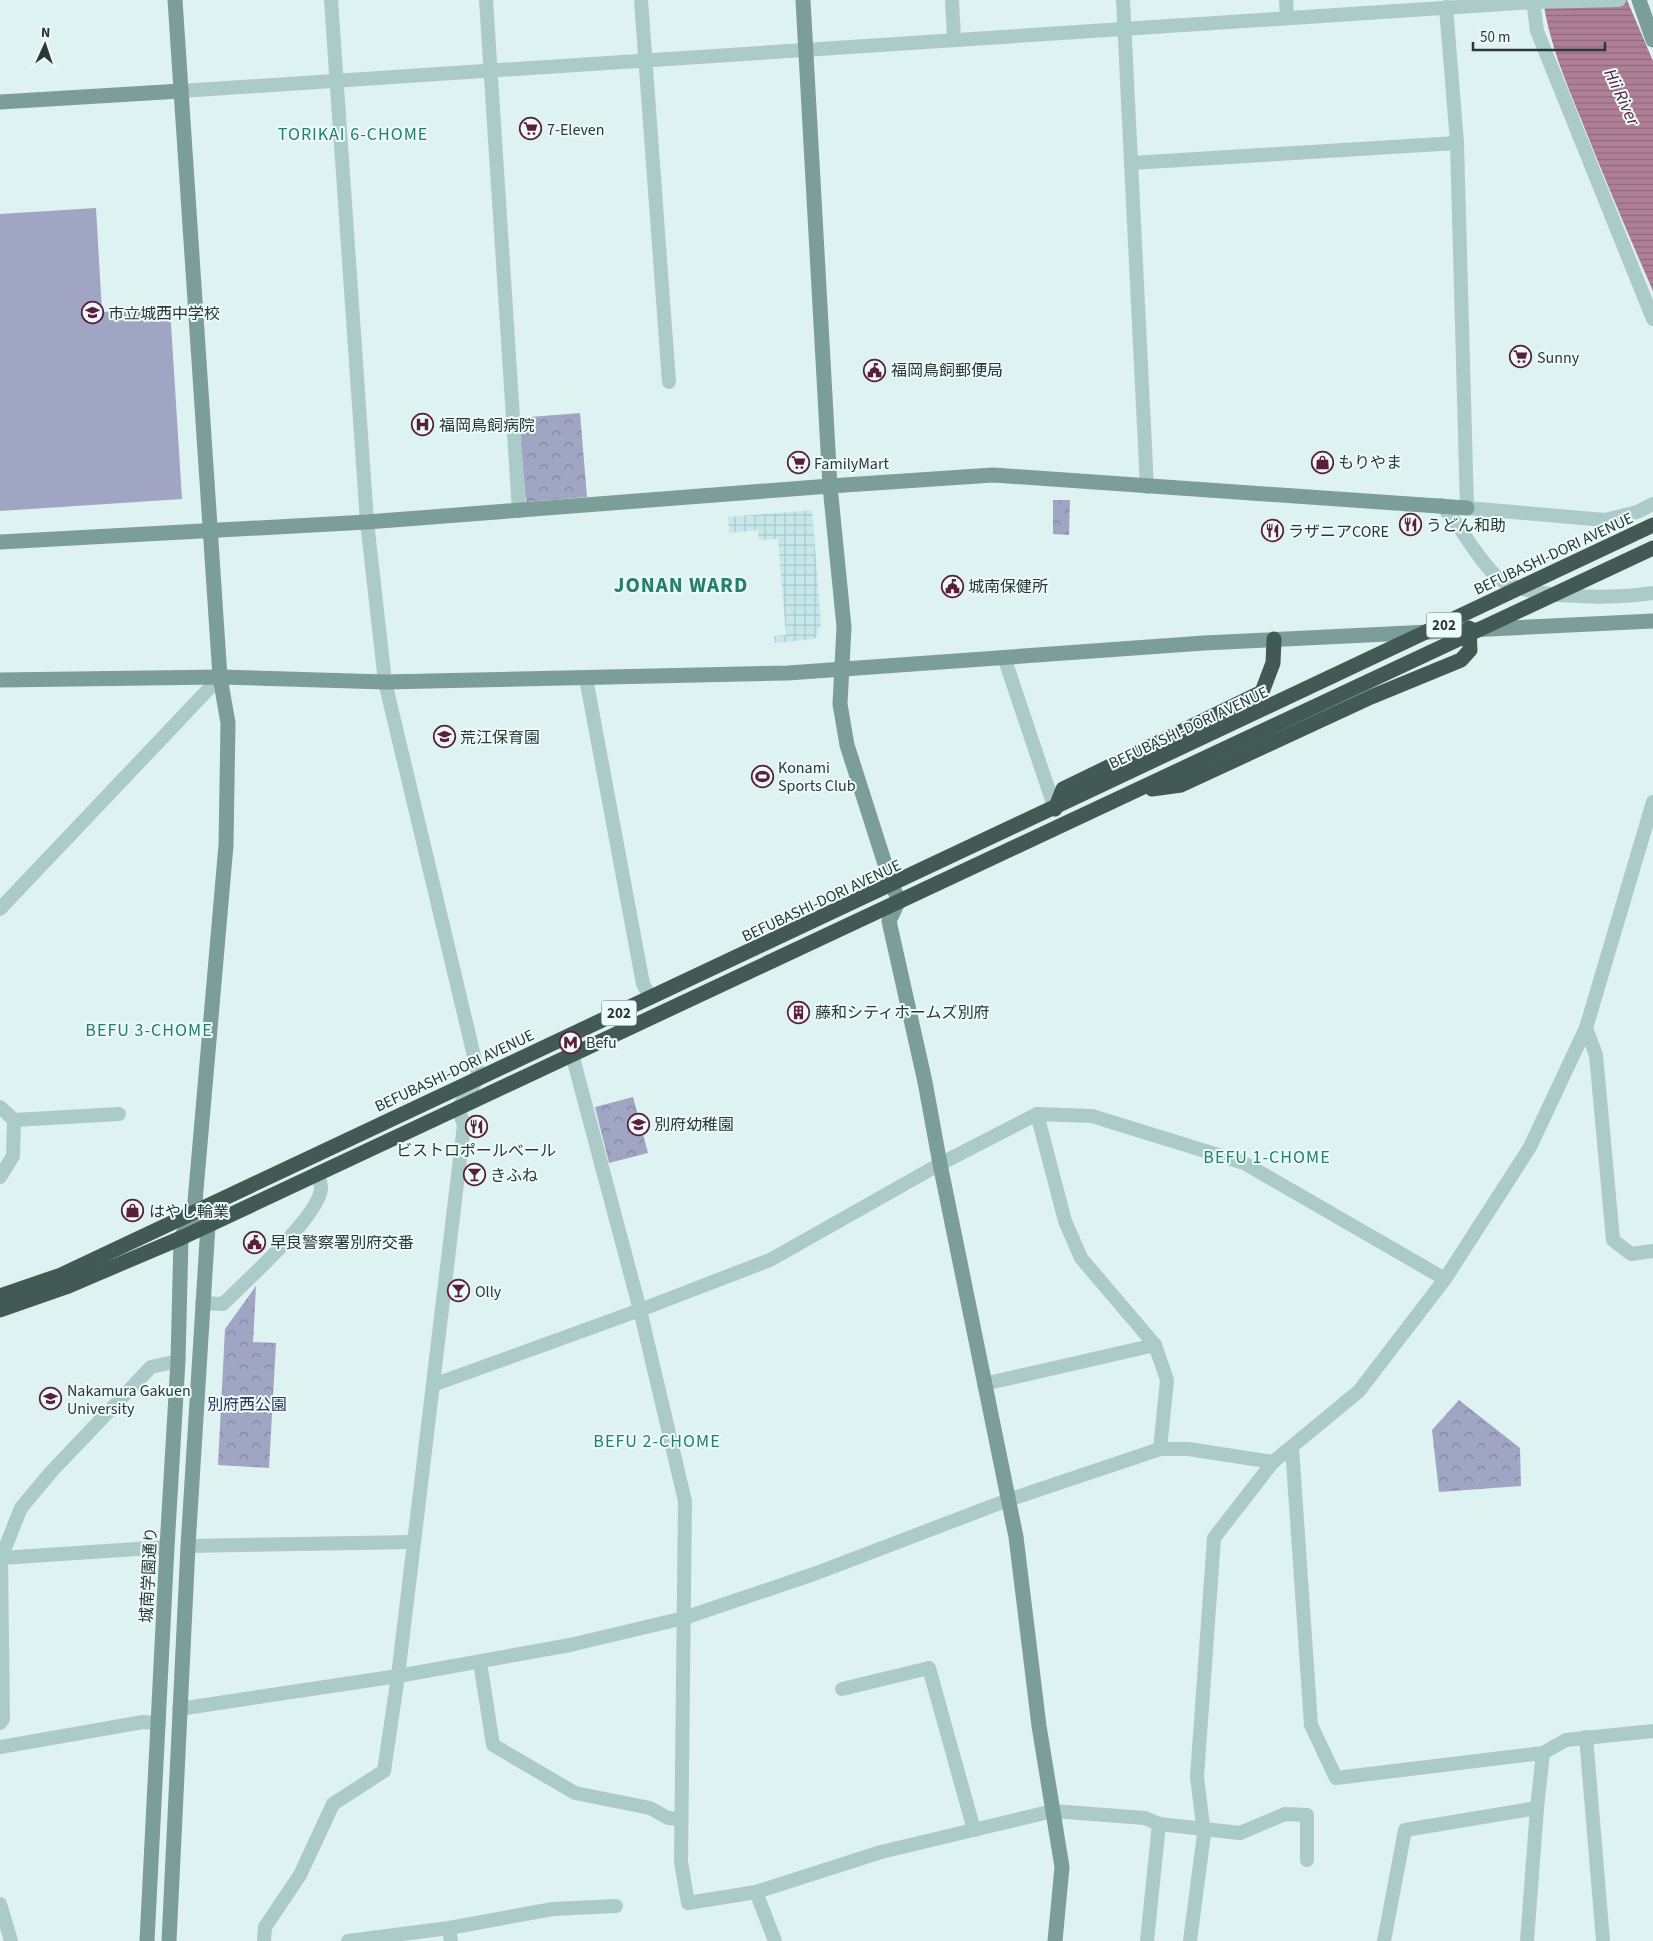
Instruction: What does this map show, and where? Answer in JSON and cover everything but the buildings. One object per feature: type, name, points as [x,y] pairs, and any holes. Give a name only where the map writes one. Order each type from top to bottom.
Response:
[{"type":"highway","name":"BEFUBASHI-DORI AVENUE","points":[[0,1296],[61,1275],[194,1213],[479,1077],[892,886],[1653,525]]},
{"type":"highway","name":"BEFUBASHI-DORI AVENUE","points":[[0,1310],[66,1287],[182,1238],[208,1224],[1653,548]]},
{"type":"highway","points":[[1139,790],[1181,785],[1371,698],[1461,660],[1470,650],[1469,628]]},
{"type":"highway","points":[[1055,809],[1063,789],[1262,692],[1273,663],[1274,639]]},
{"type":"street","points":[[169,1941],[188,1546],[208,1224],[194,1213],[226,844],[228,723],[220,677],[175,0]]},
{"type":"street","points":[[264,1941],[265,1927],[300,1875],[332,1804],[384,1771],[398,1676],[464,1125],[458,1108],[479,1077],[386,682],[368,522],[331,0]]},
{"type":"street","points":[[486,0],[519,511]]},
{"type":"street","points":[[641,0],[669,382]]},
{"type":"street","points":[[803,0],[830,486],[844,627],[840,704],[847,745],[892,886],[899,900],[889,921],[925,1082],[1008,1500],[1062,1867],[1055,1941]]},
{"type":"street","points":[[952,0],[954,39]]},
{"type":"street","points":[[1123,0],[1147,487]]},
{"type":"street","points":[[1286,0],[1288,18]]},
{"type":"street","points":[[0,102],[1536,1],[1619,0]]},
{"type":"street","points":[[1638,0],[1653,40]]},
{"type":"street","points":[[1536,1],[1538,31],[1653,319]]},
{"type":"street","points":[[1446,7],[1457,143],[1467,508]]},
{"type":"street","points":[[1132,163],[1457,143]]},
{"type":"street","points":[[0,542],[368,522],[993,475],[1441,506],[1605,520],[1637,512],[1653,504]]},
{"type":"street","points":[[1441,506],[1456,520],[1476,554],[1498,577],[1512,586],[1530,592],[1629,597],[1653,593]]},
{"type":"street","points":[[0,680],[220,677],[386,682],[788,673],[1274,639],[1469,628],[1653,621]]},
{"type":"street","points":[[1004,657],[1055,809]]},
{"type":"street","points":[[0,909],[220,677]]},
{"type":"street","points":[[586,678],[643,984],[651,998]]},
{"type":"street","points":[[1190,1941],[1204,1827],[1197,1777],[1214,1538],[1273,1462],[1359,1391],[1445,1279],[1530,1147],[1586,1028],[1653,802]]},
{"type":"street","points":[[1586,1028],[1596,1056],[1613,1240],[1631,1254],[1653,1251]]},
{"type":"street","points":[[572,1054],[640,1310],[686,1501],[681,1862],[688,1903],[756,1892],[881,1852],[1053,1811],[1145,1818],[1159,1824],[1240,1832],[1285,1814],[1307,1814],[1307,1860]]},
{"type":"street","points":[[0,1107],[14,1120],[118,1114]]},
{"type":"street","points":[[432,1385],[640,1310],[770,1260],[940,1164],[1037,1114],[1092,1116],[1244,1163],[1445,1279]]},
{"type":"street","points":[[1037,1114],[1065,1221],[1081,1258],[1155,1345],[1167,1380],[1160,1450]]},
{"type":"street","points":[[0,1177],[13,1156],[14,1120]]},
{"type":"street","points":[[202,1303],[223,1304],[268,1261],[311,1211],[321,1189],[318,1173]]},
{"type":"street","name":"城南学園通り","points":[[147,1941],[166,1547],[178,1361],[182,1238],[194,1213]]},
{"type":"street","points":[[984,1384],[1155,1345]]},
{"type":"street","points":[[0,1723],[3,1719],[1,1558],[20,1508],[51,1472],[151,1367],[165,1362],[178,1361]]},
{"type":"street","points":[[1292,1447],[1311,1725],[1336,1778],[1543,1753],[1566,1740],[1586,1736],[1653,1731]]},
{"type":"street","points":[[180,1709],[480,1662],[570,1645],[684,1618],[814,1574],[1008,1500],[1160,1450],[1188,1449],[1273,1462]]},
{"type":"street","points":[[188,1546],[413,1542]]},
{"type":"street","points":[[1,1558],[166,1547]]},
{"type":"street","points":[[480,1662],[493,1744],[575,1793],[650,1808],[668,1818],[681,1819]]},
{"type":"street","points":[[842,1689],[929,1668],[974,1830]]},
{"type":"street","points":[[0,1747],[142,1722],[159,1723]]},
{"type":"street","points":[[1586,1736],[1603,1941]]},
{"type":"street","points":[[1527,1941],[1543,1753]]},
{"type":"street","points":[[1384,1941],[1405,1830],[1537,1808]]},
{"type":"street","points":[[1147,1941],[1159,1824]]},
{"type":"street","points":[[756,1892],[775,1941]]},
{"type":"street","points":[[0,1904],[11,1941]]},
{"type":"street","points":[[348,1941],[450,1935],[553,1909],[616,1906]]},
{"type":"green space","points":[[96,208],[102,312],[170,308],[182,499],[0,511],[0,214]]},
{"type":"green space","points":[[580,413],[587,497],[526,502],[518,418]]},
{"type":"green space","points":[[1053,500],[1070,500],[1069,535],[1053,534]]},
{"type":"green space","points":[[633,1097],[648,1153],[609,1163],[595,1107]]},
{"type":"green space","name":"別府西公園","points":[[256,1286],[253,1342],[276,1343],[269,1468],[218,1465],[225,1329]]},
{"type":"green space","points":[[1459,1400],[1520,1448],[1521,1486],[1439,1492],[1432,1430]]},
{"type":"shaded area","points":[[812,510],[821,624],[815,639],[775,643],[774,636],[786,635],[778,539],[759,540],[758,530],[729,533],[728,517]]},
{"type":"water","name":"Hii River","points":[[1543,0],[1627,0],[1653,61],[1653,291],[1607,184],[1553,46]]},
{"type":"place","name":"7-Eleven","points":[[531,129]]},
{"type":"place","name":"市立城西中学校","points":[[92,313]]},
{"type":"place","name":"Sunny","points":[[1521,357]]},
{"type":"place","name":"福岡鳥飼郵便局","points":[[875,370]]},
{"type":"place","name":"福岡鳥飼病院","points":[[423,425]]},
{"type":"place","name":"もりやま","points":[[1322,462]]},
{"type":"place","name":"FamilyMart","points":[[798,463]]},
{"type":"place","name":"うどん和助","points":[[1410,525]]},
{"type":"place","name":"ラザニアCORE","points":[[1272,531]]},
{"type":"place","name":"城南保健所","points":[[952,586]]},
{"type":"place","name":"荒江保育園","points":[[444,737]]},
{"type":"place","name":"Konami Sports Club","points":[[762,776]]},
{"type":"place","name":"藤和シティホームズ別府","points":[[799,1012]]},
{"type":"place","name":"Befu","points":[[570,1042]]},
{"type":"place","name":"別府幼稚園","points":[[638,1124]]},
{"type":"place","name":"ビストロポールべール","points":[[476,1126]]},
{"type":"place","name":"きふね","points":[[474,1175]]},
{"type":"place","name":"はやし輪業","points":[[133,1211]]},
{"type":"place","name":"早良警察署別府交番","points":[[254,1242]]},
{"type":"place","name":"Olly","points":[[459,1291]]},
{"type":"place","name":"Nakamura Gakuen University","points":[[51,1399]]},
{"type":"district","name":"TORIKAI 6-CHOME","points":[[353,134]]},
{"type":"district","name":"JONAN WARD","points":[[681,585]]},
{"type":"district","name":"BEFU 3-CHOME","points":[[149,1030]]},
{"type":"district","name":"BEFU 1-CHOME","points":[[1267,1157]]},
{"type":"district","name":"BEFU 2-CHOME","points":[[657,1441]]}]
